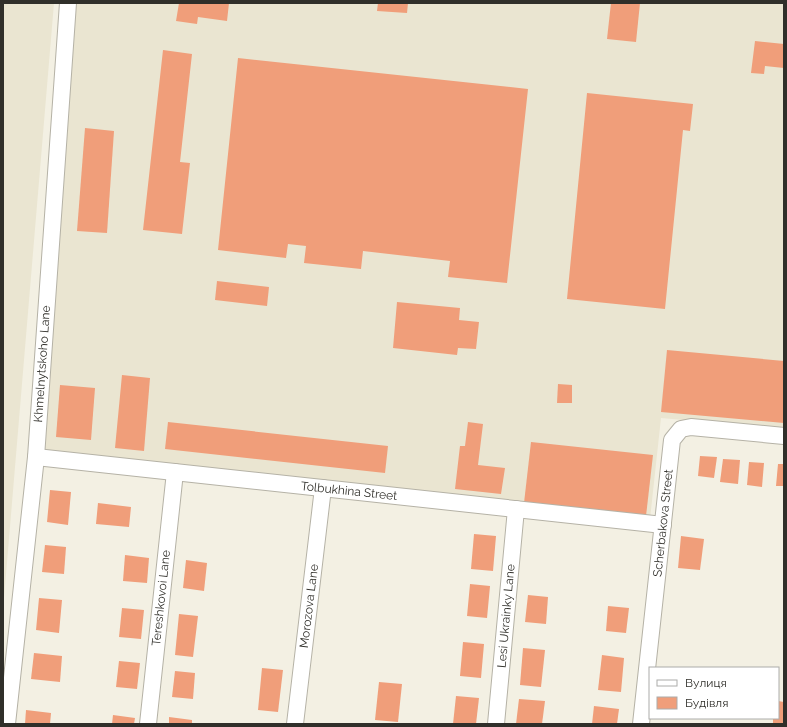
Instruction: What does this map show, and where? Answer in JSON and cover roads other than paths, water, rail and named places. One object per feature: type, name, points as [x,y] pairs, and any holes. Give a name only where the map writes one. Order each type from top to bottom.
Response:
[{"type":"street","name":"Khmelnytskoho Lane","points":[[7,724],[36,457],[68,3]]},
{"type":"street","name":"Scherbakova Street","points":[[641,724],[672,440],[681,429],[691,427],[784,436]]},
{"type":"street","name":"Tolbukhina Street","points":[[36,457],[663,525]]},
{"type":"street","name":"Tereshkovoi Lane","points":[[148,724],[175,472]]},
{"type":"street","name":"Morozova Lane","points":[[295,724],[323,488]]},
{"type":"street","name":"Lesi Ukrainky Lane","points":[[496,724],[516,509]]}]
